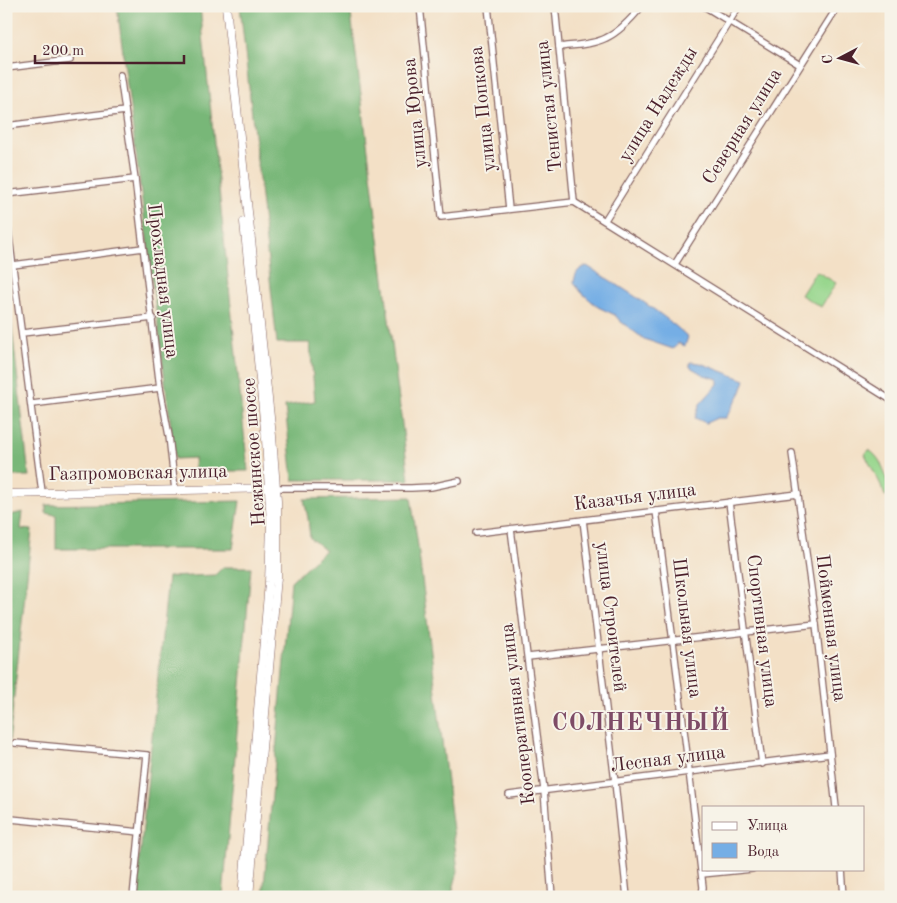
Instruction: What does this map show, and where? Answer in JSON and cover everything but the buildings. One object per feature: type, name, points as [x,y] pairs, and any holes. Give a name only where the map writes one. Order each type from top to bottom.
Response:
[{"type":"main road","name":"Нежинское шоссе","points":[[222,6],[273,488],[269,582],[242,897]]},
{"type":"main road","name":"Нежинское шоссе","points":[[226,6],[273,488],[277,577],[249,897]]},
{"type":"main road","name":"Газпромовская улица","points":[[6,494],[273,488]]},
{"type":"street","name":"улица Юрова","points":[[420,6],[441,217],[509,209]]},
{"type":"street","name":"улица Попкова","points":[[488,6],[509,209]]},
{"type":"street","name":"Тенистая улица","points":[[555,6],[574,202]]},
{"type":"street","points":[[559,47],[592,43],[607,38],[642,6]]},
{"type":"street","points":[[704,6],[800,65]]},
{"type":"street","name":"улица Надежды","points":[[604,220],[739,6]]},
{"type":"street","name":"Северная улица","points":[[675,264],[838,6]]},
{"type":"street","points":[[6,68],[70,60]]},
{"type":"street","name":"Прохладная улица","points":[[120,75],[153,318],[160,388],[168,422],[175,490]]},
{"type":"street","points":[[6,126],[125,111]]},
{"type":"street","points":[[6,194],[135,178]]},
{"type":"street","points":[[509,209],[574,202],[891,400]]},
{"type":"street","points":[[6,213],[42,492]]},
{"type":"street","points":[[13,265],[143,248]]},
{"type":"street","points":[[22,333],[153,318]]},
{"type":"street","points":[[32,404],[160,388]]},
{"type":"street","name":"Пойменная улица","points":[[792,453],[816,624],[836,806]]},
{"type":"street","points":[[273,488],[411,488],[459,481]]},
{"type":"street","name":"Казачья улица","points":[[476,533],[798,494]]},
{"type":"street","name":"Спортивная улица","points":[[729,502],[762,764]]},
{"type":"street","name":"Школьная улица","points":[[656,511],[674,641],[702,874],[702,897]]},
{"type":"street","name":"улица Строителей","points":[[583,520],[627,897]]},
{"type":"street","name":"Кооперативная улица","points":[[511,529],[544,790],[552,897]]},
{"type":"street","points":[[528,657],[816,624]]},
{"type":"street","points":[[15,743],[147,755],[133,897]]},
{"type":"street","name":"Лесная улица","points":[[509,795],[830,754]]},
{"type":"street","points":[[11,819],[140,832]]},
{"type":"street","points":[[702,874],[742,870]]},
{"type":"street","points":[[842,870],[844,897]]},
{"type":"street","points":[[6,895],[26,897]]},
{"type":"green space","points":[[117,6],[200,6],[248,471],[195,471],[194,458],[175,459]]},
{"type":"green space","points":[[240,6],[350,6],[409,480],[293,480],[285,406],[315,401],[310,343],[277,343]]},
{"type":"green space","points":[[816,271],[836,283],[821,307],[801,295]]},
{"type":"green space","points":[[6,277],[29,476],[6,476]]},
{"type":"green space","points":[[869,450],[878,459],[884,470],[888,495],[885,496],[865,454]]},
{"type":"green space","points":[[411,497],[458,871],[451,897],[263,897],[291,581],[325,550],[310,538],[304,499]]},
{"type":"green space","points":[[240,501],[233,549],[56,549],[56,515],[46,513],[46,505]]},
{"type":"green space","points":[[23,512],[21,529],[32,530],[6,770],[6,516]]},
{"type":"green space","points":[[223,567],[251,567],[223,897],[136,897],[168,577],[215,575]]},
{"type":"water","points":[[587,266],[664,317],[688,337],[685,346],[678,343],[673,349],[644,339],[615,315],[598,307],[574,283],[577,272]]},
{"type":"water","points":[[690,362],[700,363],[745,380],[741,392],[726,418],[717,418],[706,423],[695,418],[700,404],[718,384],[718,379],[704,375],[690,367]]},
{"type":"district","name":"СОЛНЕЧНЫЙ","points":[[641,724]]}]
